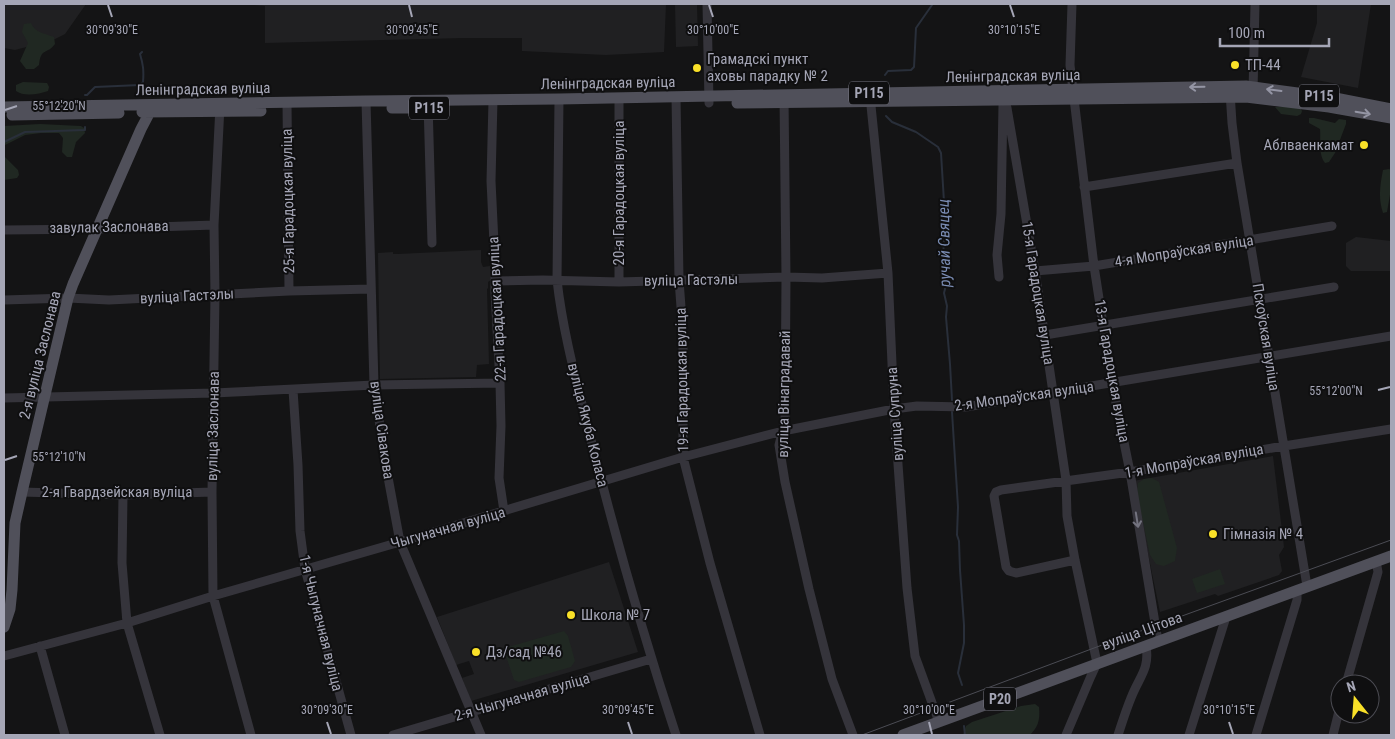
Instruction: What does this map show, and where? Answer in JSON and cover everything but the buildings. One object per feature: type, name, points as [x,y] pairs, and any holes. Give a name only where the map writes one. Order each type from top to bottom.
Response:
[{"type":"main road","name":"Ленінградская вуліца","points":[[1253,92],[1391,118]]},
{"type":"main road","name":"Ленінградская вуліца","points":[[4,107],[220,108],[1253,92],[1335,98],[1391,108]]},
{"type":"main road","name":"Ленінградская вуліца","points":[[4,115],[152,108]]},
{"type":"main road","name":"2-я вуліца Заслонава","points":[[4,627],[10,609],[15,523],[68,298],[143,124],[152,108]]},
{"type":"main road","name":"вуліца Цітова","points":[[903,735],[1391,556]]},
{"type":"street","points":[[707,4],[709,100]]},
{"type":"street","name":"13-я Гарадоцкая вуліца","points":[[1072,4],[1070,65],[1094,266],[1112,383],[1130,472],[1158,642]]},
{"type":"street","points":[[1253,92],[1254,4]]},
{"type":"street","name":"Пскоўская вуліца","points":[[1230,92],[1238,163],[1284,446],[1302,588],[1256,735]]},
{"type":"street","name":"15-я Гарадоцкая вуліца","points":[[1004,95],[1045,335],[1066,480],[1067,516],[1098,663]]},
{"type":"street","name":"15-я Гарадоцкая вуліца","points":[[999,277],[997,255],[1001,214],[1002,108],[1004,95]]},
{"type":"street","name":"вуліца Супруна","points":[[870,98],[888,273],[894,409],[907,588],[916,656],[939,722]]},
{"type":"street","name":"вуліца Вінаградавай","points":[[784,99],[785,421],[779,445],[785,482],[809,589],[832,679],[853,735]]},
{"type":"street","name":"19-я Гарадоцкая вуліца","points":[[676,100],[679,280],[683,334],[683,458],[710,563],[760,735]]},
{"type":"street","name":"20-я Гарадоцкая вуліца","points":[[619,102],[619,282]]},
{"type":"street","name":"22-я Гарадоцкая вуліца","points":[[493,103],[491,181],[500,383],[499,478],[504,511]]},
{"type":"street","name":"вуліца Якуба Коласа","points":[[559,103],[558,280],[569,351],[602,482],[651,659],[676,735]]},
{"type":"street","points":[[428,104],[432,243]]},
{"type":"street","name":"вуліца Сівакова","points":[[366,105],[374,385],[385,460],[400,542],[481,735]]},
{"type":"street","name":"25-я Гарадоцкая вуліца","points":[[287,106],[289,291]]},
{"type":"street","name":"вуліца Заслонава","points":[[220,108],[214,225],[213,596],[250,735]]},
{"type":"street","points":[[1084,188],[1238,163]]},
{"type":"street","name":"завулак Заслонава","points":[[4,230],[214,225]]},
{"type":"street","name":"4-я Мопраўская вуліца","points":[[1035,271],[1094,266],[1332,226]]},
{"type":"street","name":"вуліца Гастэлы","points":[[495,281],[558,280],[619,282],[786,277],[822,278],[888,273]]},
{"type":"street","points":[[1045,335],[1334,287]]},
{"type":"street","name":"вуліца Гастэлы","points":[[4,300],[68,298],[109,300],[371,289]]},
{"type":"street","name":"2-я Мопраўская вуліца","points":[[894,409],[917,406],[966,407],[1391,336]]},
{"type":"street","points":[[4,398],[214,394],[374,385],[500,383]]},
{"type":"street","name":"1-я Чыгуначная вуліца","points":[[292,390],[298,465],[300,531],[305,569],[351,735]]},
{"type":"street","name":"Чыгуначная вуліца","points":[[4,656],[127,622],[683,458],[783,431],[894,409]]},
{"type":"street","name":"1-я Мопраўская вуліца","points":[[1075,560],[1009,572],[1006,566],[994,496],[996,492],[1391,429]]},
{"type":"street","name":"2-я Гвардзейская вуліца","points":[[22,492],[124,495],[212,492]]},
{"type":"street","points":[[124,495],[122,563],[127,622],[160,735]]},
{"type":"street","points":[[1349,674],[1378,572],[1376,561]]},
{"type":"street","points":[[1189,735],[1226,617]]},
{"type":"street","points":[[40,646],[65,735]]},
{"type":"street","points":[[1118,735],[1131,697],[1146,666],[1146,646]]},
{"type":"street","name":"2-я Чыгуначная вуліца","points":[[393,735],[651,659]]},
{"type":"street","points":[[1066,735],[1098,663]]},
{"type":"shaded area","points":[[4,4],[86,4],[65,34],[53,40],[15,50],[4,48]]},
{"type":"shaded area","points":[[245,4],[666,4],[664,52],[606,55],[522,51],[522,38],[265,43],[265,6]]},
{"type":"shaded area","points":[[675,4],[697,4],[698,46],[676,47]]},
{"type":"shaded area","points":[[1317,4],[1371,4],[1358,88],[1301,77],[1317,23]]},
{"type":"shaded area","points":[[31,23],[37,31],[54,37],[55,44],[43,53],[39,65],[34,69],[26,69],[20,61],[28,43],[22,32],[24,24]]},
{"type":"shaded area","points":[[23,82],[47,83],[48,91],[32,94],[19,93],[16,91],[16,85]]},
{"type":"shaded area","points":[[1299,106],[1302,111],[1297,116],[1281,114],[1275,107]]},
{"type":"shaded area","points":[[1309,118],[1335,123],[1339,119],[1346,120],[1335,153],[1329,162],[1325,163],[1321,155],[1320,129],[1309,123]]},
{"type":"shaded area","points":[[40,124],[81,126],[84,128],[85,133],[76,142],[72,157],[67,157],[62,152],[63,138],[59,133],[25,135],[4,147],[4,126]]},
{"type":"shaded area","points":[[4,156],[18,170],[19,175],[17,178],[4,180]]},
{"type":"shaded area","points":[[1383,170],[1391,170],[1391,189],[1387,212],[1383,213],[1380,197],[1381,181]]},
{"type":"shaded area","points":[[1356,237],[1391,241],[1391,271],[1351,271],[1346,266],[1346,243]]},
{"type":"shaded area","points":[[481,250],[481,262],[483,267],[490,266],[491,280],[488,282],[487,289],[489,364],[477,365],[476,377],[380,379],[378,253],[393,252],[393,254],[398,254]]},
{"type":"shaded area","name":"Гімназія № 4","points":[[1273,456],[1284,547],[1279,555],[1282,571],[1279,575],[1218,596],[1215,594],[1160,612],[1133,481]]},
{"type":"shaded area","points":[[1152,478],[1159,482],[1177,548],[1175,561],[1164,566],[1156,564],[1150,555],[1137,494],[1138,483],[1144,479]]},
{"type":"shaded area","name":"Школа № 7","points":[[609,562],[638,652],[471,701],[462,678],[474,674],[469,661],[456,665],[437,617]]},
{"type":"shaded area","points":[[1220,569],[1225,584],[1197,593],[1192,579]]},
{"type":"shaded area","points":[[564,631],[568,636],[575,661],[571,667],[519,682],[514,680],[505,653],[508,647]]},
{"type":"shaded area","points":[[1035,704],[1039,707],[1039,719],[1030,735],[963,735],[966,726],[972,722],[1021,706]]},
{"type":"waterway","name":"ручай Свяцец","points":[[885,75],[888,71],[911,70],[914,67],[916,28],[932,5]]},
{"type":"waterway","points":[[85,95],[95,87],[140,85],[143,82],[143,67],[140,54],[142,52]]},
{"type":"waterway","name":"ручай Свяцец","points":[[886,116],[892,122],[916,132],[938,147],[941,153],[945,218],[943,253],[946,285],[944,293],[947,306],[946,317],[952,400]]},
{"type":"waterway","points":[[4,142],[25,132],[85,130],[85,127]]},
{"type":"waterway","name":"ручай Свяцец","points":[[952,412],[958,507],[957,535],[959,541],[964,625],[964,643],[958,673],[962,685]]},
{"type":"waterway","name":"ручай Свяцец","points":[[964,726],[965,735]]},
{"type":"tram line","points":[[862,735],[1391,540]]},
{"type":"place","name":"ТП-44","points":[[1235,65]]},
{"type":"place","name":"Грамадскі пункт аховы парадку № 2","points":[[697,68]]},
{"type":"place","name":"Аблваенкамат","points":[[1364,145]]},
{"type":"place","name":"Гімназія № 4","points":[[1213,534]]},
{"type":"place","name":"Школа № 7","points":[[571,615]]},
{"type":"place","name":"Дз/сад №46","points":[[476,652]]}]
